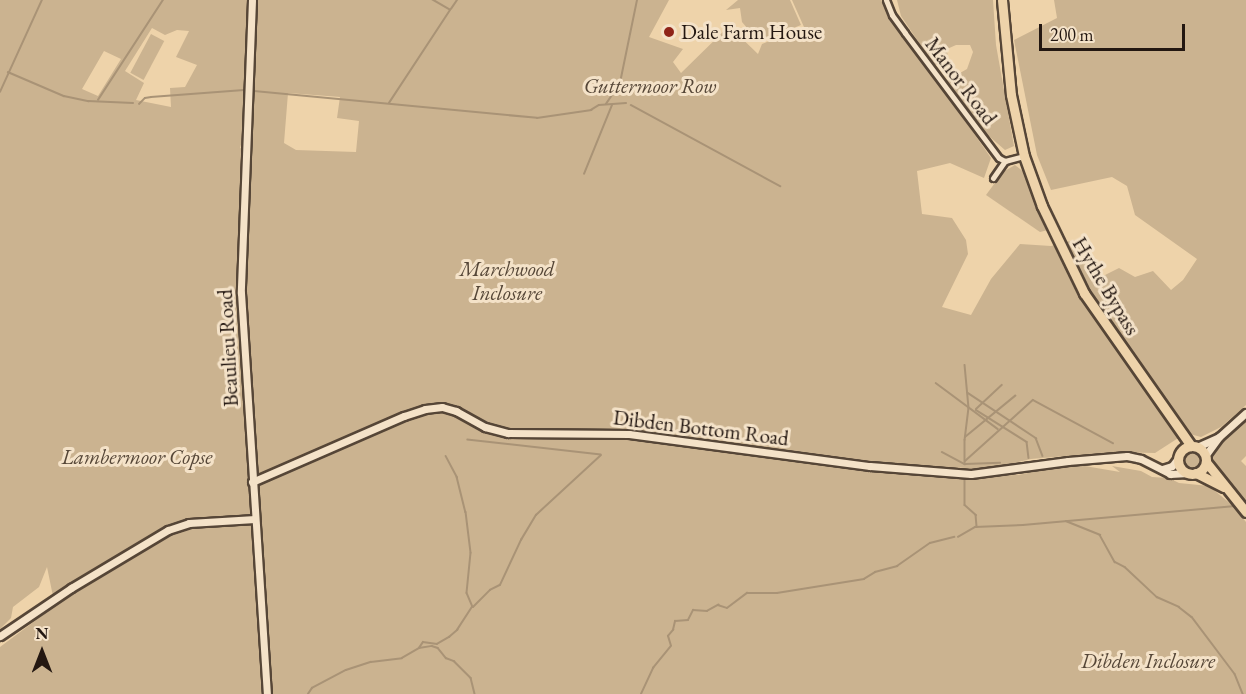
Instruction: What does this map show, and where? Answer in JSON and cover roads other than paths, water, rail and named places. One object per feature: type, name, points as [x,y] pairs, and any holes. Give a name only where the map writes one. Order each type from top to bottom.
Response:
[{"type":"main road","name":"Hythe Bypass","points":[[1002,0],[1011,95],[1024,156],[1042,206],[1084,293],[1162,402],[1175,425],[1194,446]]},
{"type":"main road","name":"Hythe Bypass","points":[[1175,425],[1178,457]]},
{"type":"main road","points":[[1226,489],[1179,466],[1178,457],[1183,449],[1194,446],[1246,512]]},
{"type":"main road","points":[[1192,473],[1202,469],[1205,459]]},
{"type":"street","name":"Beaulieu Road","points":[[252,0],[241,270],[242,338],[267,694]]},
{"type":"street","name":"Manor Road","points":[[886,0],[892,15],[930,68],[999,158],[1005,161]]},
{"type":"street","points":[[993,178],[1005,161],[1024,156]]},
{"type":"street","name":"Dibden Bottom Road","points":[[252,483],[404,416],[425,409],[442,407],[456,411],[485,427],[508,433],[630,434],[870,466],[971,474],[1130,456],[1180,476],[1192,473]]},
{"type":"street","points":[[1205,459],[1219,437],[1246,413]]},
{"type":"street","points":[[1194,446],[1219,437]]},
{"type":"street","points":[[1162,469],[1172,465],[1178,457]]},
{"type":"street","points":[[0,636],[71,588],[168,530],[189,523],[255,519]]},
{"type":"waterway","points":[[0,92],[42,0]]},
{"type":"waterway","points":[[98,100],[163,0]]},
{"type":"waterway","points":[[389,103],[450,10],[433,0]]},
{"type":"waterway","points":[[451,9],[457,0]]},
{"type":"waterway","points":[[606,104],[620,83],[637,0]]},
{"type":"waterway","points":[[8,72],[64,96],[88,101],[133,103]]},
{"type":"waterway","points":[[139,104],[145,98],[151,97],[244,90]]},
{"type":"waterway","points":[[253,91],[537,118],[591,110],[599,105],[626,103]]},
{"type":"waterway","points":[[584,174],[612,105]]},
{"type":"waterway","points":[[631,105],[780,186]]},
{"type":"waterway","points":[[965,365],[969,408],[965,464],[1000,463]]},
{"type":"waterway","points":[[936,383],[998,429]]},
{"type":"waterway","points":[[976,409],[1002,385]]},
{"type":"waterway","points":[[968,393],[1036,438],[1043,456]]},
{"type":"waterway","points":[[965,437],[1015,396]]},
{"type":"waterway","points":[[965,461],[1033,400],[1113,443]]},
{"type":"waterway","points":[[976,410],[1027,442],[1029,458]]},
{"type":"waterway","points":[[446,456],[457,477],[466,512],[471,553],[467,593],[473,607],[490,590],[500,585],[521,540],[536,515],[601,455],[468,440]]},
{"type":"waterway","points":[[942,452],[965,464]]},
{"type":"waterway","points":[[965,480],[965,505],[976,515],[977,527]]},
{"type":"waterway","points":[[958,537],[975,527],[1023,525],[1235,506]]},
{"type":"waterway","points":[[1066,521],[1100,535],[1115,562],[1125,567],[1157,597],[1179,607],[1192,617],[1235,674],[1243,694]]},
{"type":"waterway","points":[[641,694],[653,668],[671,646],[668,636],[673,630],[675,621],[688,620],[693,610],[707,611],[718,605],[727,608],[747,593],[777,593],[864,579],[875,572],[897,566],[930,543],[954,537]]},
{"type":"waterway","points":[[419,648],[423,642],[437,644],[449,637],[457,630],[472,607]]},
{"type":"waterway","points":[[308,694],[312,688],[346,670],[371,662],[402,658],[419,648],[432,646],[438,648],[446,658],[454,661],[471,678],[475,694]]},
{"type":"place","name":"Dale Farm House","points":[[669,32]]},
{"type":"park label","name":"Guttermoor Row","points":[[650,86]]},
{"type":"park label","name":"Marchwood Inclosure","points":[[507,281]]},
{"type":"park label","name":"Lambermoor Copse","points":[[137,457]]},
{"type":"park label","name":"Dibden Inclosure","points":[[1148,661]]}]
